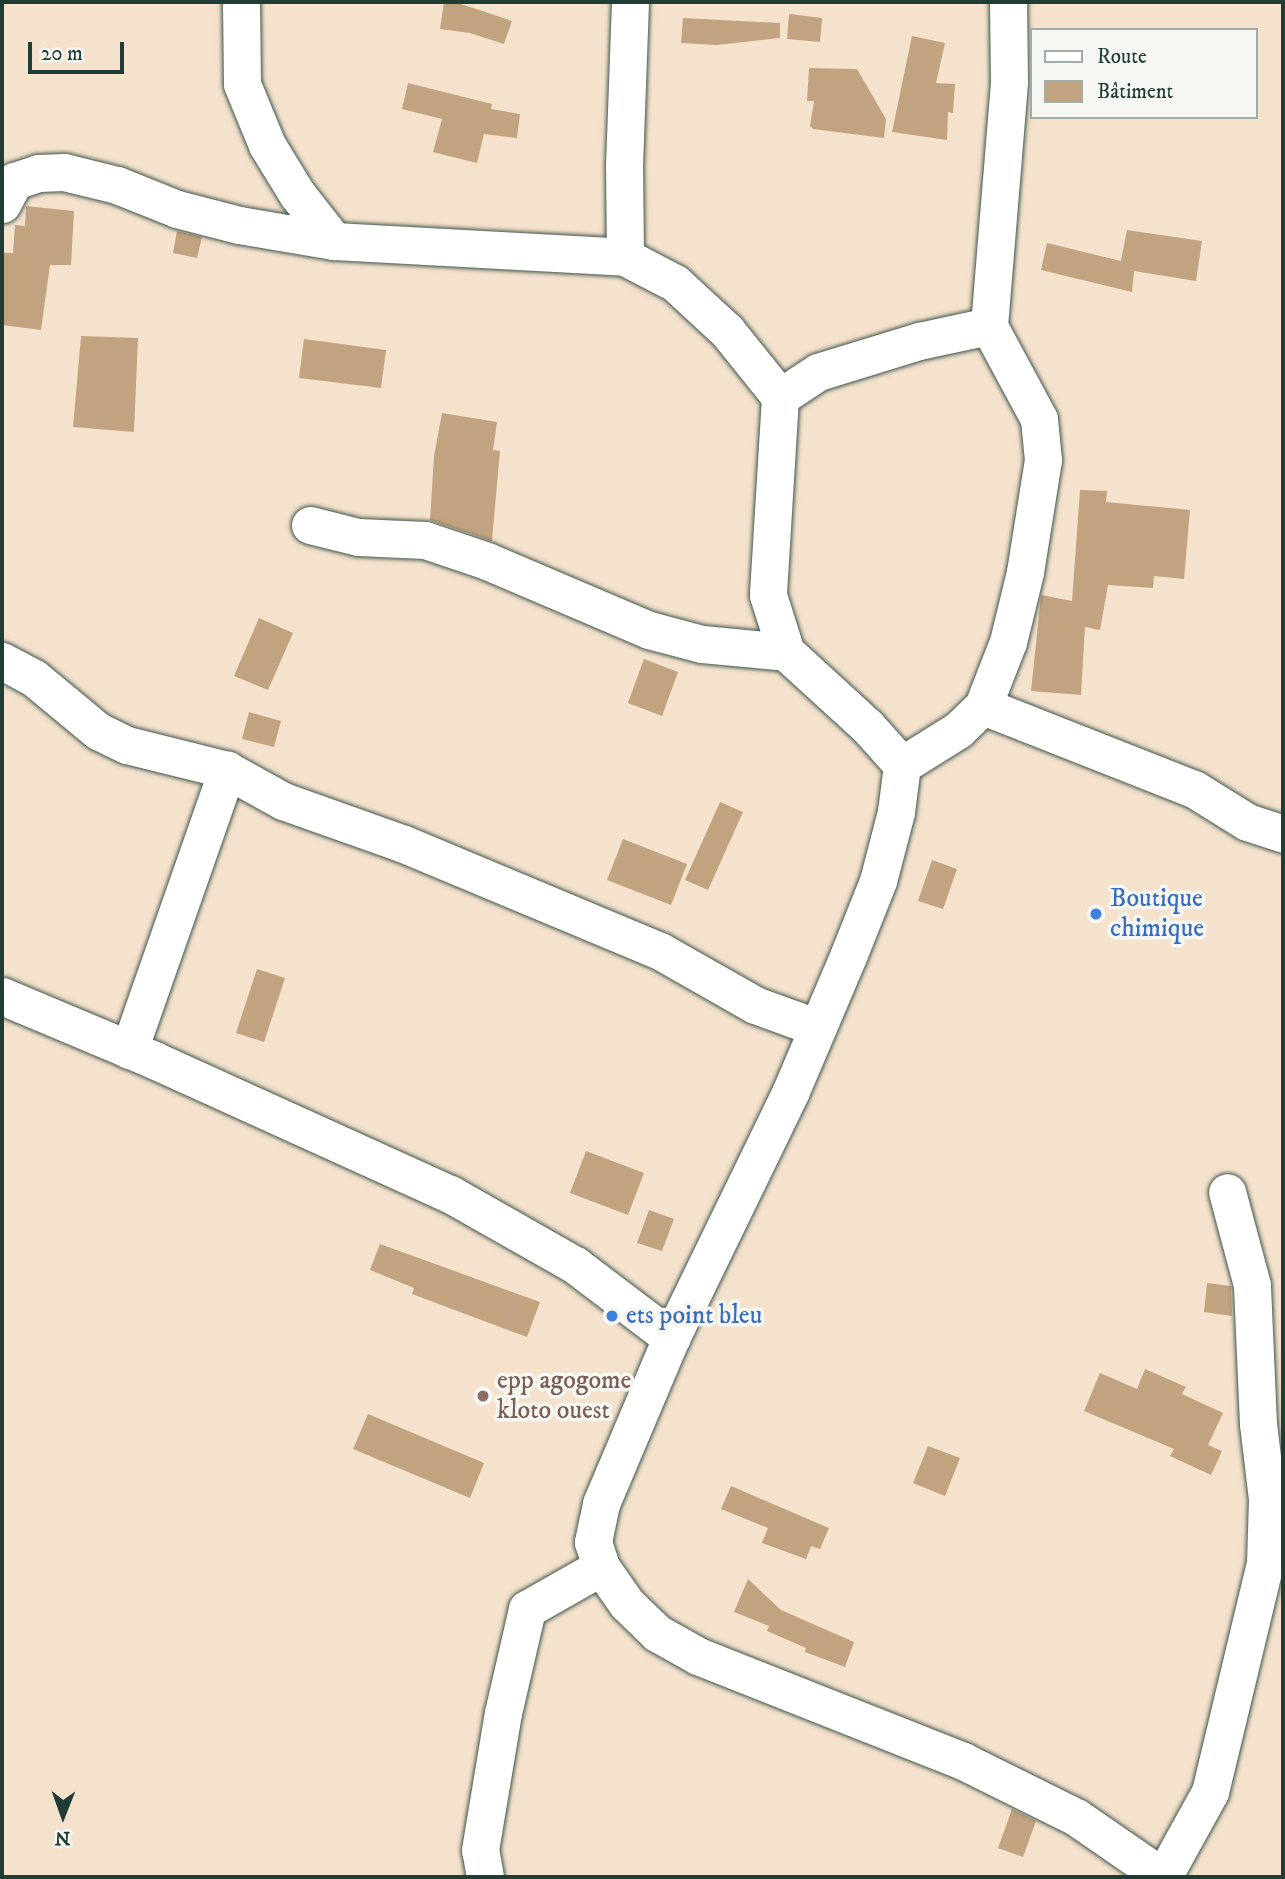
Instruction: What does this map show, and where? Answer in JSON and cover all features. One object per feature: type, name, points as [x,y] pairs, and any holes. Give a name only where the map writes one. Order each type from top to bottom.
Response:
[{"type":"street","points":[[241,2],[242,84],[267,145],[297,194],[334,241]]},
{"type":"street","points":[[625,257],[624,166],[630,2]]},
{"type":"street","points":[[902,765],[958,730],[983,706],[1008,642],[1025,572],[1043,460],[1039,419],[989,326],[1009,81],[1009,2]]},
{"type":"street","points":[[2,204],[13,181],[38,173],[64,172],[117,185],[177,209],[227,222],[334,241],[625,257],[675,283],[727,331],[780,397],[768,595],[786,652],[869,727],[902,765],[897,812],[878,881],[849,954],[790,1093],[671,1338],[601,1504],[593,1542],[601,1567],[627,1604],[657,1633],[698,1656],[963,1761],[1076,1817],[1163,1877],[1210,1792],[1274,1564],[1258,1424],[1252,1285],[1227,1192]]},
{"type":"street","points":[[780,397],[818,372],[919,341],[989,326]]},
{"type":"street","points":[[310,525],[358,537],[425,540],[487,561],[649,630],[702,644],[786,652]]},
{"type":"street","points":[[2,661],[34,678],[98,732],[117,741],[227,770],[283,801],[404,844],[660,951],[755,1005],[816,1027]]},
{"type":"street","points":[[983,706],[1194,789],[1247,822],[1283,834]]},
{"type":"street","points":[[129,1050],[227,770]]},
{"type":"street","points":[[2,996],[450,1194],[575,1265],[671,1338]]},
{"type":"street","points":[[485,1877],[480,1850],[503,1713],[527,1609],[601,1567]]},
{"type":"building","points":[[444,2],[458,3],[512,21],[504,44],[470,33],[440,29]]},
{"type":"building","points":[[789,14],[822,18],[820,42],[787,39]]},
{"type":"building","points":[[683,18],[780,23],[780,38],[717,45],[681,43]]},
{"type":"building","points":[[912,36],[945,43],[936,83],[955,84],[953,113],[948,112],[947,140],[892,132]]},
{"type":"building","points":[[809,68],[857,69],[886,119],[884,138],[813,129],[810,126],[814,101],[807,101]]},
{"type":"building","points":[[408,83],[492,104],[491,109],[520,114],[517,138],[484,134],[477,163],[433,152],[442,119],[402,109]]},
{"type":"building","points":[[26,206],[74,211],[71,265],[50,265],[41,330],[2,325],[2,253],[13,253],[15,225],[25,226]]},
{"type":"building","points":[[1127,230],[1202,241],[1196,281],[1134,271],[1132,292],[1041,270],[1047,243],[1121,261]]},
{"type":"building","points":[[177,231],[202,237],[197,258],[173,253]]},
{"type":"building","points":[[81,336],[138,338],[134,432],[73,427]]},
{"type":"building","points":[[304,339],[386,350],[381,388],[299,378]]},
{"type":"building","points":[[442,413],[497,422],[493,450],[500,451],[492,541],[430,520],[434,456]]},
{"type":"building","points":[[1080,490],[1107,491],[1106,502],[1190,510],[1184,579],[1154,576],[1153,588],[1108,585],[1100,630],[1085,627],[1081,695],[1031,691],[1041,595],[1072,601]]},
{"type":"building","points":[[259,618],[293,633],[268,690],[234,676]]},
{"type":"building","points":[[644,659],[678,672],[662,716],[628,703]]},
{"type":"building","points":[[249,712],[281,721],[274,747],[242,739]]},
{"type":"building","points":[[720,802],[743,812],[708,890],[685,880]]},
{"type":"building","points":[[623,839],[687,864],[671,905],[607,880]]},
{"type":"building","points":[[932,860],[957,869],[943,909],[918,901]]},
{"type":"building","points":[[257,969],[285,978],[264,1042],[236,1033]]},
{"type":"building","points":[[586,1151],[644,1173],[628,1215],[570,1193]]},
{"type":"building","points":[[649,1210],[674,1219],[662,1251],[637,1243]]},
{"type":"building","points":[[380,1244],[540,1302],[527,1337],[412,1294],[414,1288],[370,1270]]},
{"type":"building","points":[[1207,1283],[1231,1286],[1232,1316],[1204,1312]]},
{"type":"building","points":[[1145,1369],[1186,1387],[1182,1394],[1223,1413],[1208,1445],[1222,1451],[1211,1475],[1170,1456],[1174,1449],[1084,1411],[1100,1373],[1137,1389]]},
{"type":"building","points":[[368,1414],[484,1463],[470,1498],[353,1449]]},
{"type":"building","points":[[928,1446],[960,1458],[945,1496],[913,1483]]},
{"type":"building","points":[[731,1486],[829,1528],[820,1549],[811,1546],[806,1559],[762,1543],[768,1528],[721,1509]]},
{"type":"building","points":[[748,1579],[781,1610],[854,1642],[845,1667],[805,1652],[806,1648],[767,1631],[769,1626],[734,1612]]},
{"type":"building","points":[[1012,1809],[1036,1821],[1023,1857],[998,1848]]},
{"type":"place","name":"Boutique chimique","points":[[1096,914]]},
{"type":"place","name":"ets point bleu","points":[[612,1316]]},
{"type":"place","name":"epp agogome kloto ouest","points":[[483,1396]]}]
